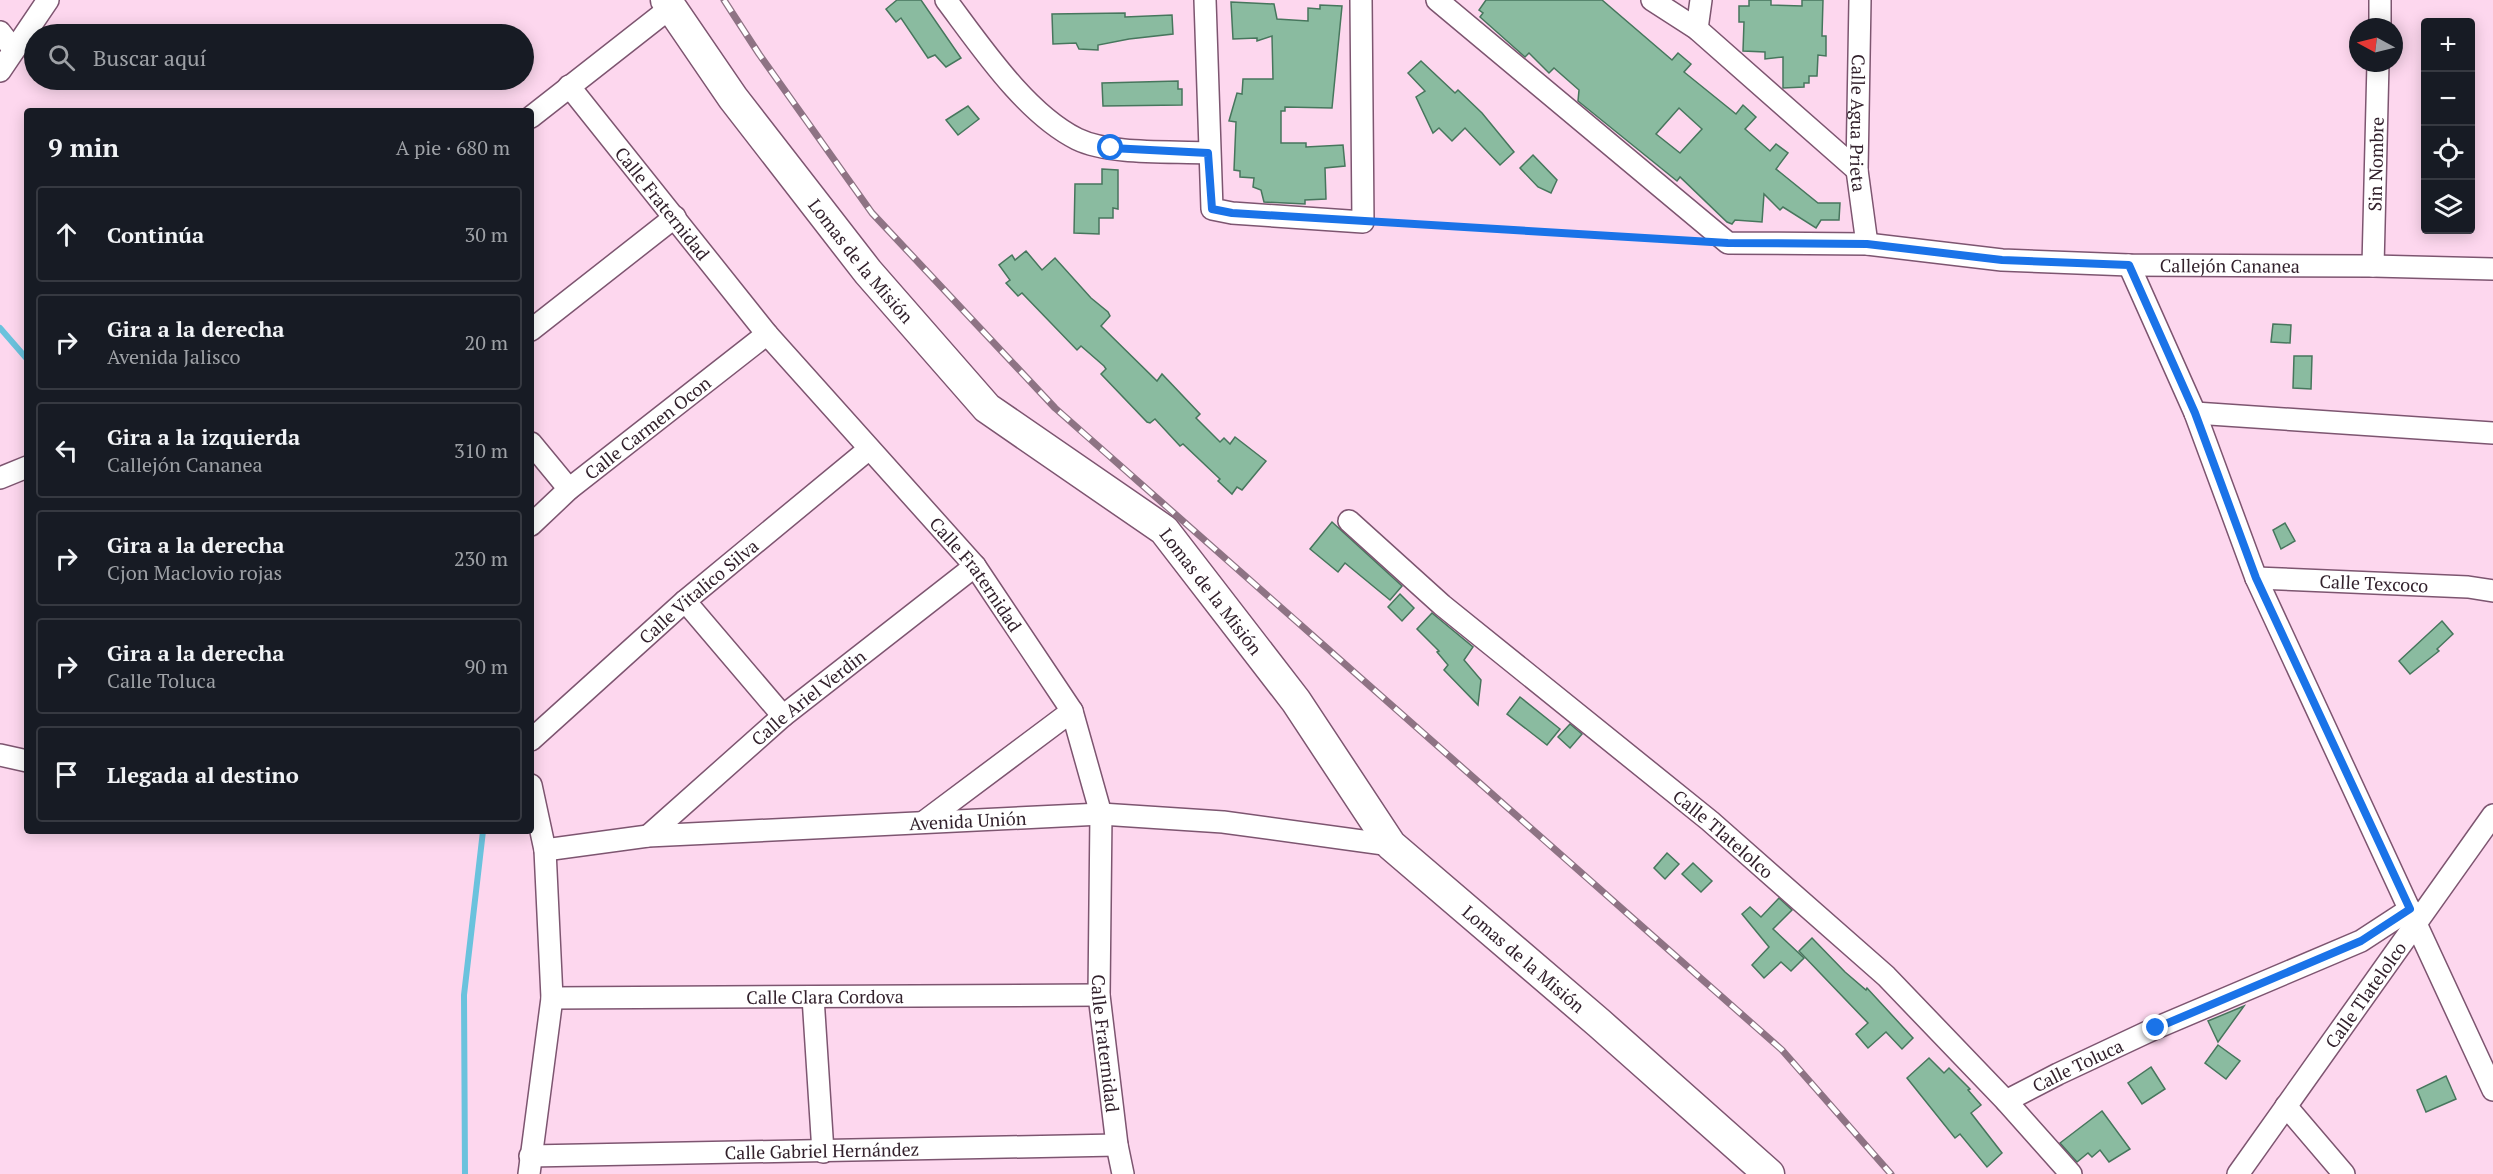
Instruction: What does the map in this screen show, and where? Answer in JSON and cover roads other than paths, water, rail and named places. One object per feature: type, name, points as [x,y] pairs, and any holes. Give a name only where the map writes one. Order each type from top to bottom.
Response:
[{"type":"street","points":[[32,24],[48,0]]},
{"type":"street","points":[[946,0],[992,62],[1045,117],[1078,139],[1111,148],[1208,153]]},
{"type":"street","points":[[1205,0],[1208,153],[1212,209],[1232,213],[1363,222],[1361,0]]},
{"type":"street","name":"Callejón Cananea","points":[[1437,0],[1728,243],[1867,244],[2002,260],[2129,265],[2493,269]]},
{"type":"street","points":[[1652,0],[1697,29],[1857,170]]},
{"type":"street","points":[[1697,29],[1701,0]]},
{"type":"street","name":"Calle Agua Prieta","points":[[1860,0],[1857,170],[1867,244]]},
{"type":"street","points":[[2379,18],[2380,0]]},
{"type":"street","points":[[534,115],[668,4]]},
{"type":"street","name":"Lomas de la Misión","points":[[668,4],[733,98],[868,272],[987,408],[1164,530],[1296,701],[1391,845],[1599,1023],[1769,1174]]},
{"type":"street","points":[[0,32],[14,50]]},
{"type":"street","points":[[0,71],[24,35]]},
{"type":"street","name":"Sin Nombre","points":[[2373,266],[2379,72]]},
{"type":"street","name":"Calle Fraternidad","points":[[569,86],[767,334],[975,566],[1072,711],[1101,814],[1099,994],[1117,1145],[1123,1174]]},
{"type":"street","points":[[534,328],[675,217]]},
{"type":"street","points":[[2129,265],[2195,413],[2256,578],[2413,916],[2483,1046],[2493,1090]]},
{"type":"street","name":"Calle Carmen Ocon","points":[[534,522],[569,489],[767,334]]},
{"type":"street","points":[[2195,413],[2493,433]]},
{"type":"street","points":[[534,447],[569,489]]},
{"type":"street","name":"Calle Vitalico Silva","points":[[534,737],[685,602],[869,449]]},
{"type":"street","points":[[0,478],[24,468]]},
{"type":"street","name":"Calle Tlatelolco","points":[[1349,520],[1442,605],[1710,821],[1886,976],[2006,1101],[2071,1174]]},
{"type":"street","name":"Calle Ariel Verdin","points":[[648,836],[783,716],[975,566]]},
{"type":"street","name":"Calle Texcoco","points":[[2256,578],[2468,586],[2493,591]]},
{"type":"street","points":[[685,602],[783,716]]},
{"type":"street","points":[[925,821],[1072,711]]},
{"type":"street","points":[[0,755],[24,760]]},
{"type":"street","points":[[529,1165],[552,998],[545,850],[534,799]]},
{"type":"street","name":"Avenida Unión","points":[[545,850],[648,836],[1101,814],[1223,822],[1391,845]]},
{"type":"street","name":"Calle Tlatelolco","points":[[2238,1174],[2413,916],[2493,815]]},
{"type":"street","name":"Calle Toluca","points":[[2006,1101],[2145,1033],[2361,941],[2413,916]]},
{"type":"street","name":"Calle Clara Cordova","points":[[552,998],[1099,994]]},
{"type":"street","points":[[813,997],[823,1152]]},
{"type":"street","points":[[2286,1106],[2344,1174]]},
{"type":"street","name":"Calle Gabriel Hernández","points":[[529,1165],[823,1152],[1117,1145]]},
{"type":"waterway","points":[[0,328],[24,356]]},
{"type":"waterway","points":[[465,1174],[464,995],[483,834]]},
{"type":"railway","points":[[724,0],[759,54],[872,213],[1055,408],[1782,1050],[1891,1174]]}]
